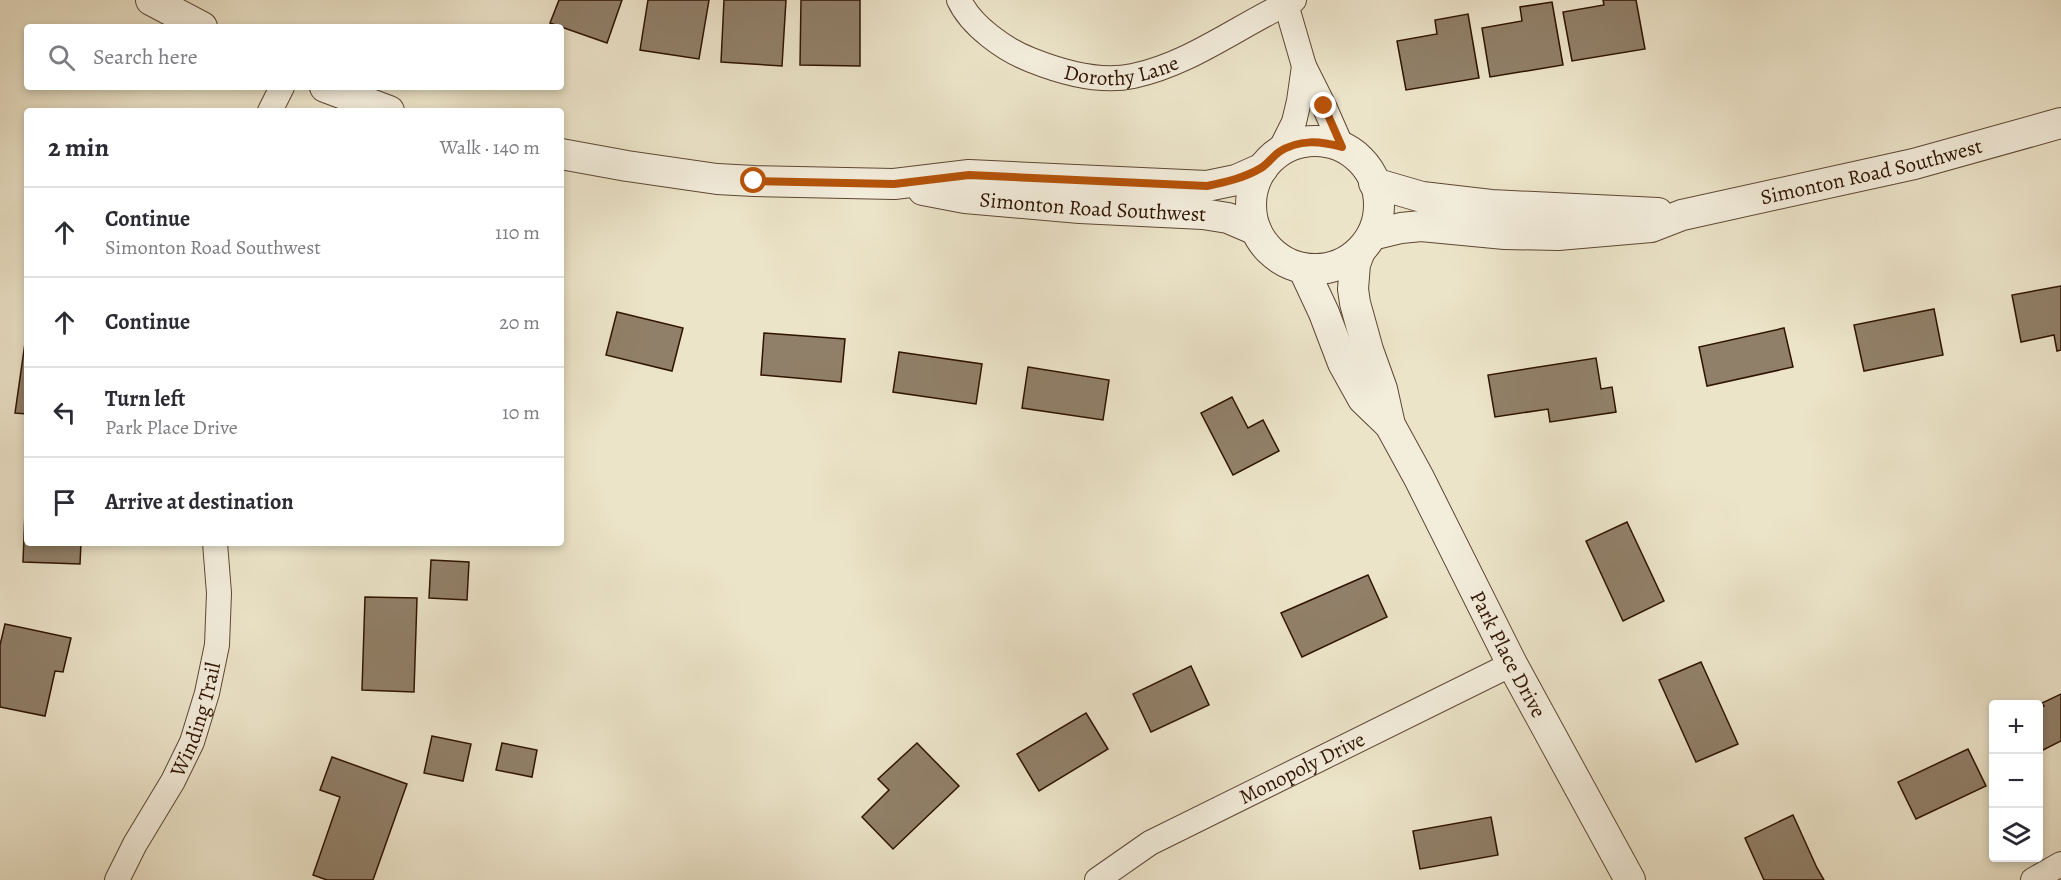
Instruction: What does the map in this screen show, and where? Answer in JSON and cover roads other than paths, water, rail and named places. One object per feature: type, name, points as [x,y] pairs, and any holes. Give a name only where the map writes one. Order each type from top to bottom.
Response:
[{"type":"street","points":[[151,0],[196,24]]},
{"type":"street","name":"Dorothy Lane","points":[[959,0],[965,14],[1011,52],[1054,70],[1090,77],[1132,77],[1178,62],[1290,2]]},
{"type":"street","points":[[1290,2],[1304,66],[1342,147]]},
{"type":"street","points":[[1271,160],[1299,143],[1321,141],[1342,147],[1360,160],[1372,176],[1378,195],[1378,216],[1366,243],[1343,263],[1324,268],[1303,268],[1284,261],[1268,249],[1256,230],[1250,209],[1253,187],[1294,122],[1304,66]]},
{"type":"street","points":[[272,108],[280,90]]},
{"type":"street","points":[[333,90],[381,108]]},
{"type":"street","name":"Simonton Road Southwest","points":[[1366,243],[1421,226],[1505,234],[1558,236],[1651,227],[1682,215],[1914,164],[2061,123]]},
{"type":"street","name":"Simonton Road Southwest","points":[[564,155],[717,179],[894,184],[969,175],[1207,186],[1236,180],[1271,160]]},
{"type":"street","name":"Simonton Road Southwest","points":[[1374,183],[1422,197],[1491,205],[1642,211],[1682,215]]},
{"type":"street","name":"Simonton Road Southwest","points":[[894,184],[965,198],[1092,209],[1203,214],[1228,218],[1256,230]]},
{"type":"street","name":"Park Place Drive","points":[[1366,243],[1355,264],[1353,289],[1365,340],[1382,389],[1390,425],[1512,664],[1630,880]]},
{"type":"street","name":"Park Place Drive","points":[[1303,268],[1324,313],[1343,363],[1363,399],[1390,425]]},
{"type":"street","name":"Winding Trail","points":[[117,880],[135,844],[173,781],[192,742],[207,693],[217,645],[219,593],[215,546]]},
{"type":"street","name":"Monopoly Drive","points":[[1098,880],[1150,843],[1512,664]]},
{"type":"street","points":[[2033,880],[2061,864]]}]
